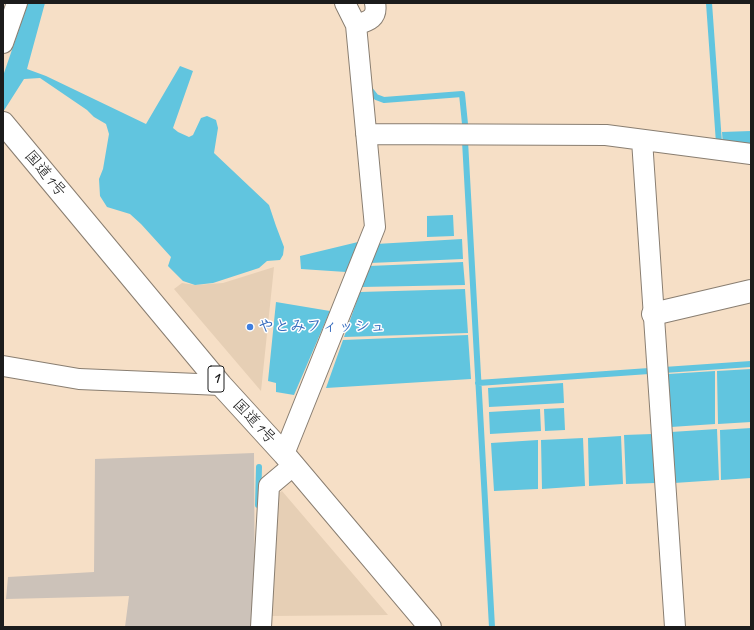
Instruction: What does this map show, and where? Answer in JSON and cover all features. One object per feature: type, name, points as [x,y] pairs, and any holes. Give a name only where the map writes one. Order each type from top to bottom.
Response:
[{"type":"main road","name":"国道1号","points":[[5,125],[221,385],[289,459],[430,627]]},
{"type":"main road","points":[[653,314],[751,291]]},
{"type":"street","points":[[3,43],[17,3]]},
{"type":"street","points":[[261,627],[269,486],[289,459],[374,227],[356,25],[345,3]]},
{"type":"street","points":[[356,25],[370,20],[376,10],[375,3]]},
{"type":"street","points":[[366,134],[606,135],[751,154]]},
{"type":"street","points":[[642,140],[675,627]]},
{"type":"street","points":[[3,370],[3,366],[79,379],[221,385]]},
{"type":"shaded area","points":[[274,267],[261,391],[174,289],[182,283],[195,285],[223,283]]},
{"type":"shaded area","points":[[254,453],[255,627],[125,627],[129,596],[6,599],[8,577],[94,572],[95,459]]},
{"type":"shaded area","points":[[282,491],[388,615],[269,616],[274,496]]},
{"type":"water","points":[[28,3],[45,3],[27,69],[46,76],[146,124],[180,66],[193,71],[173,128],[189,137],[193,135],[201,118],[207,116],[216,120],[218,128],[214,153],[269,205],[284,247],[283,255],[280,260],[267,261],[259,268],[213,283],[195,285],[183,281],[168,266],[171,257],[141,224],[130,214],[107,207],[100,196],[99,179],[103,169],[109,134],[106,124],[40,78],[24,79],[3,112],[3,76]]},
{"type":"water","points":[[751,131],[751,150],[723,146],[722,132]]},
{"type":"water","points":[[453,215],[454,236],[427,237],[427,216]]},
{"type":"water","points":[[462,239],[463,259],[370,263],[376,244]]},
{"type":"water","points":[[358,242],[346,272],[301,269],[300,256]]},
{"type":"water","points":[[463,262],[465,285],[361,287],[369,266]]},
{"type":"water","points":[[465,289],[468,333],[344,337],[360,292]]},
{"type":"water","points":[[276,302],[330,311],[294,395],[276,392],[276,383],[268,381]]},
{"type":"water","points":[[468,335],[471,379],[326,388],[343,340]]},
{"type":"water","points":[[751,369],[751,422],[718,424],[717,371]]},
{"type":"water","points":[[715,371],[715,424],[671,427],[668,374]]},
{"type":"water","points":[[563,383],[564,403],[489,407],[488,388]]},
{"type":"water","points":[[564,408],[565,430],[545,431],[544,409]]},
{"type":"water","points":[[540,409],[541,431],[490,434],[489,412]]},
{"type":"water","points":[[751,428],[751,478],[721,480],[720,430]]},
{"type":"water","points":[[717,429],[719,480],[674,483],[671,432]]},
{"type":"water","points":[[652,434],[655,483],[626,484],[624,435]]},
{"type":"water","points":[[621,436],[623,484],[589,486],[588,438]]},
{"type":"water","points":[[583,438],[585,486],[542,489],[541,440]]},
{"type":"water","points":[[538,440],[538,489],[494,491],[491,443]]},
{"type":"waterway","points":[[709,3],[719,143]]},
{"type":"waterway","points":[[368,87],[376,97],[384,100],[462,94],[465,124]]},
{"type":"waterway","points":[[465,141],[492,627]]},
{"type":"waterway","points":[[664,370],[751,364]]},
{"type":"waterway","points":[[478,383],[649,371]]},
{"type":"waterway","points":[[258,505],[259,467]]},
{"type":"place","name":"やとみフィッシュ","points":[[250,327]]}]
